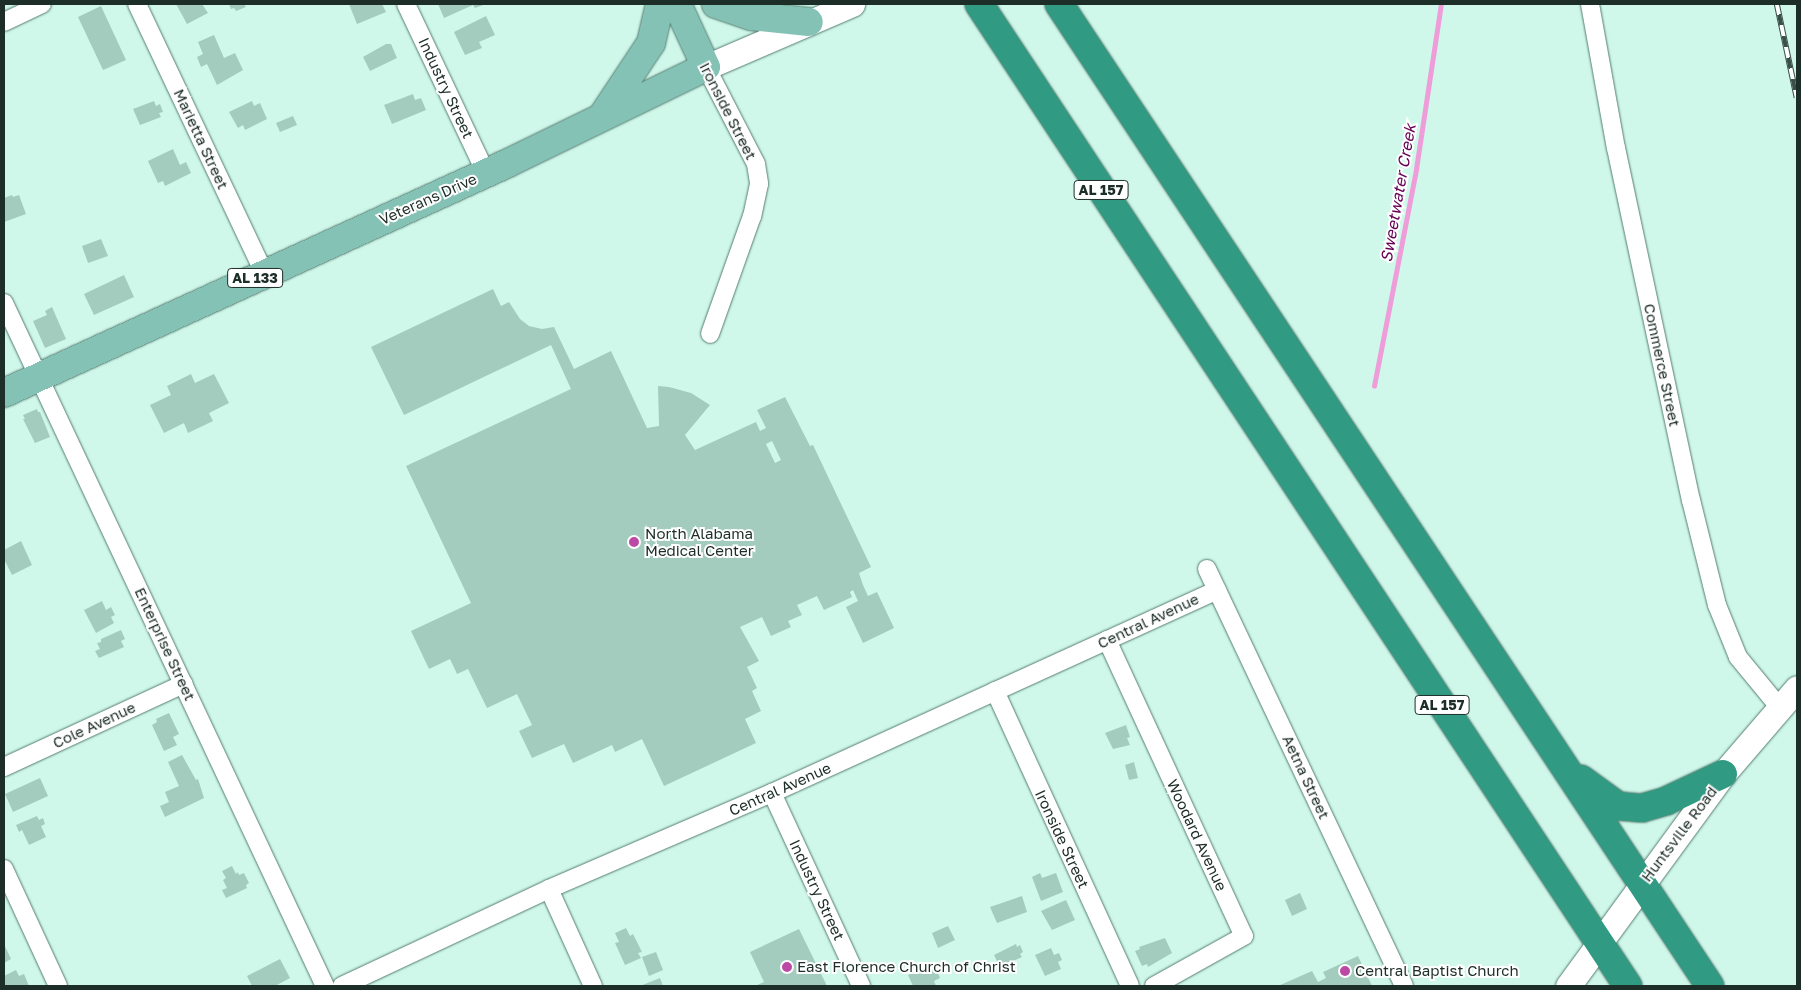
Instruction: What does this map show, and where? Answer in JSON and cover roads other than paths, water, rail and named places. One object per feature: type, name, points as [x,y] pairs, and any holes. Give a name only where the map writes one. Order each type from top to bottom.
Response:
[{"type":"highway","name":"AL 157","points":[[979,4],[1628,986]]},
{"type":"highway","points":[[1059,4],[1710,986]]},
{"type":"highway","points":[[1562,765],[1618,806],[1642,808],[1666,801],[1723,774]]},
{"type":"main road","points":[[603,116],[651,43],[660,4]]},
{"type":"main road","name":"Ironside Street","points":[[677,4],[706,67]]},
{"type":"main road","points":[[716,4],[751,16],[809,22]]},
{"type":"main road","name":"Veterans Drive","points":[[4,393],[486,173],[706,67],[852,4]]},
{"type":"main road","name":"Huntsville Road","points":[[1568,986],[1600,944],[1642,882],[1723,774],[1797,688]]},
{"type":"street","points":[[4,22],[42,4]]},
{"type":"street","name":"Marietta Street","points":[[138,4],[264,273]]},
{"type":"street","name":"Industry Street","points":[[406,4],[486,173]]},
{"type":"street","name":"Commerce Street","points":[[1590,4],[1618,158],[1693,508],[1717,605],[1738,657],[1780,708]]},
{"type":"street","name":"Ironside Street","points":[[706,67],[756,164],[759,184],[752,216],[710,334]]},
{"type":"street","name":"Enterprise Street","points":[[4,302],[325,986]]},
{"type":"street","name":"Aetna Street","points":[[1207,569],[1404,986]]},
{"type":"street","name":"Central Avenue","points":[[342,986],[549,890],[772,793],[1217,590]]},
{"type":"street","name":"Woodard Avenue","points":[[1107,640],[1244,936],[1154,986]]},
{"type":"street","name":"Cole Avenue","points":[[4,767],[184,684]]},
{"type":"street","name":"Ironside Street","points":[[995,691],[1130,986]]},
{"type":"street","name":"Industry Street","points":[[772,793],[861,986]]},
{"type":"street","points":[[4,869],[58,986]]},
{"type":"street","points":[[549,890],[593,986]]},
{"type":"waterway","name":"Sweetwater Creek","points":[[1374,386],[1416,169],[1441,4]]},
{"type":"railway","points":[[1777,4],[1797,98]]},
{"type":"place","name":"North Alabama Medical Center","points":[[634,542]]},
{"type":"place","name":"East Florence Church of Christ","points":[[787,967]]},
{"type":"place","name":"Central Baptist Church","points":[[1345,971]]}]
